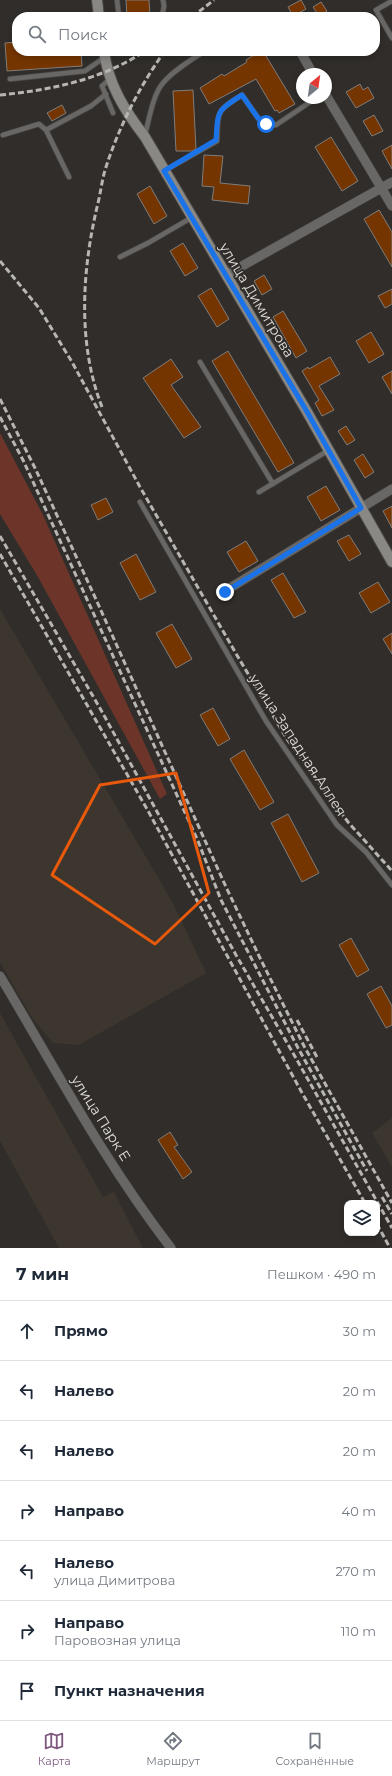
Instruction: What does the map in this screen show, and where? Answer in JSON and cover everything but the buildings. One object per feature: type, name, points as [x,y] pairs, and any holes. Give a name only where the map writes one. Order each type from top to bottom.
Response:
[{"type":"street","points":[[97,0],[98,12]]},
{"type":"street","name":"улица Димитрова","points":[[105,56],[116,92],[128,115],[145,137],[191,218],[329,450],[392,562]]},
{"type":"street","points":[[303,56],[310,68]]},
{"type":"street","points":[[331,104],[392,206]]},
{"type":"street","points":[[226,275],[392,182]]},
{"type":"street","points":[[225,592],[392,489]]},
{"type":"street","name":"улица Парк Е","points":[[0,976],[75,1105],[149,1219],[171,1248]]},
{"type":"lane","points":[[117,0],[118,12]]},
{"type":"lane","points":[[163,0],[163,12]]},
{"type":"lane","points":[[377,12],[376,10],[392,1]]},
{"type":"lane","points":[[380,17],[392,38]]},
{"type":"lane","points":[[10,79],[85,71],[102,56]]},
{"type":"lane","points":[[145,137],[154,103],[162,84],[198,56]]},
{"type":"lane","points":[[111,78],[102,86],[113,113]]},
{"type":"lane","points":[[46,130],[92,106],[106,94]]},
{"type":"lane","points":[[164,171],[216,140],[218,118],[223,106],[242,95],[258,118],[266,124],[276,125],[307,104]]},
{"type":"lane","points":[[3,135],[39,124],[46,130],[69,177]]},
{"type":"lane","points":[[120,257],[148,243],[191,218]]},
{"type":"lane","points":[[200,362],[273,484]]},
{"type":"lane","points":[[260,492],[329,450]]},
{"type":"lane","name":"улица Западная Аллея","points":[[140,502],[266,721],[337,825],[366,852],[392,885]]},
{"type":"highlighted area","points":[[176,773],[209,893],[155,944],[52,875],[100,785]]},
{"type":"shaded area","points":[[0,433],[43,515],[167,794],[160,799],[38,577],[0,514]]},
{"type":"shaded area","points":[[0,609],[173,903],[206,973],[79,1045],[53,1043],[32,1018],[0,962]]},
{"type":"shaded area","points":[[0,1013],[103,1197],[114,1192],[143,1248],[59,1248],[0,1141]]},
{"type":"shaded area","points":[[392,1118],[392,1167],[372,1133]]},
{"type":"railway","points":[[198,12],[214,0]]},
{"type":"railway","points":[[0,95],[57,87],[75,82],[111,69],[136,56]]},
{"type":"railway","points":[[102,407],[94,383],[86,332],[85,306],[88,254],[105,172],[111,152],[131,107],[162,56]]},
{"type":"railway","points":[[0,261],[39,308],[72,362],[140,487],[287,739],[348,822],[392,871]]},
{"type":"railway","points":[[0,399],[35,468],[226,887],[260,958],[304,1046],[392,1203]]},
{"type":"railway","points":[[0,417],[23,460],[198,841],[221,900],[298,1048],[367,1171]]},
{"type":"railway","points":[[0,536],[101,710],[236,955],[392,1228]]},
{"type":"railway","points":[[0,554],[147,809],[301,1091],[363,1200]]},
{"type":"railway","points":[[297,1020],[318,1059]]},
{"type":"railway","points":[[382,1197],[392,1214]]},
{"type":"railway","points":[[380,1230],[390,1248]]},
{"type":"route","points":[[225,592],[361,508],[306,410],[164,171],[216,140],[218,118],[223,106],[242,95],[258,118],[266,124]]}]
